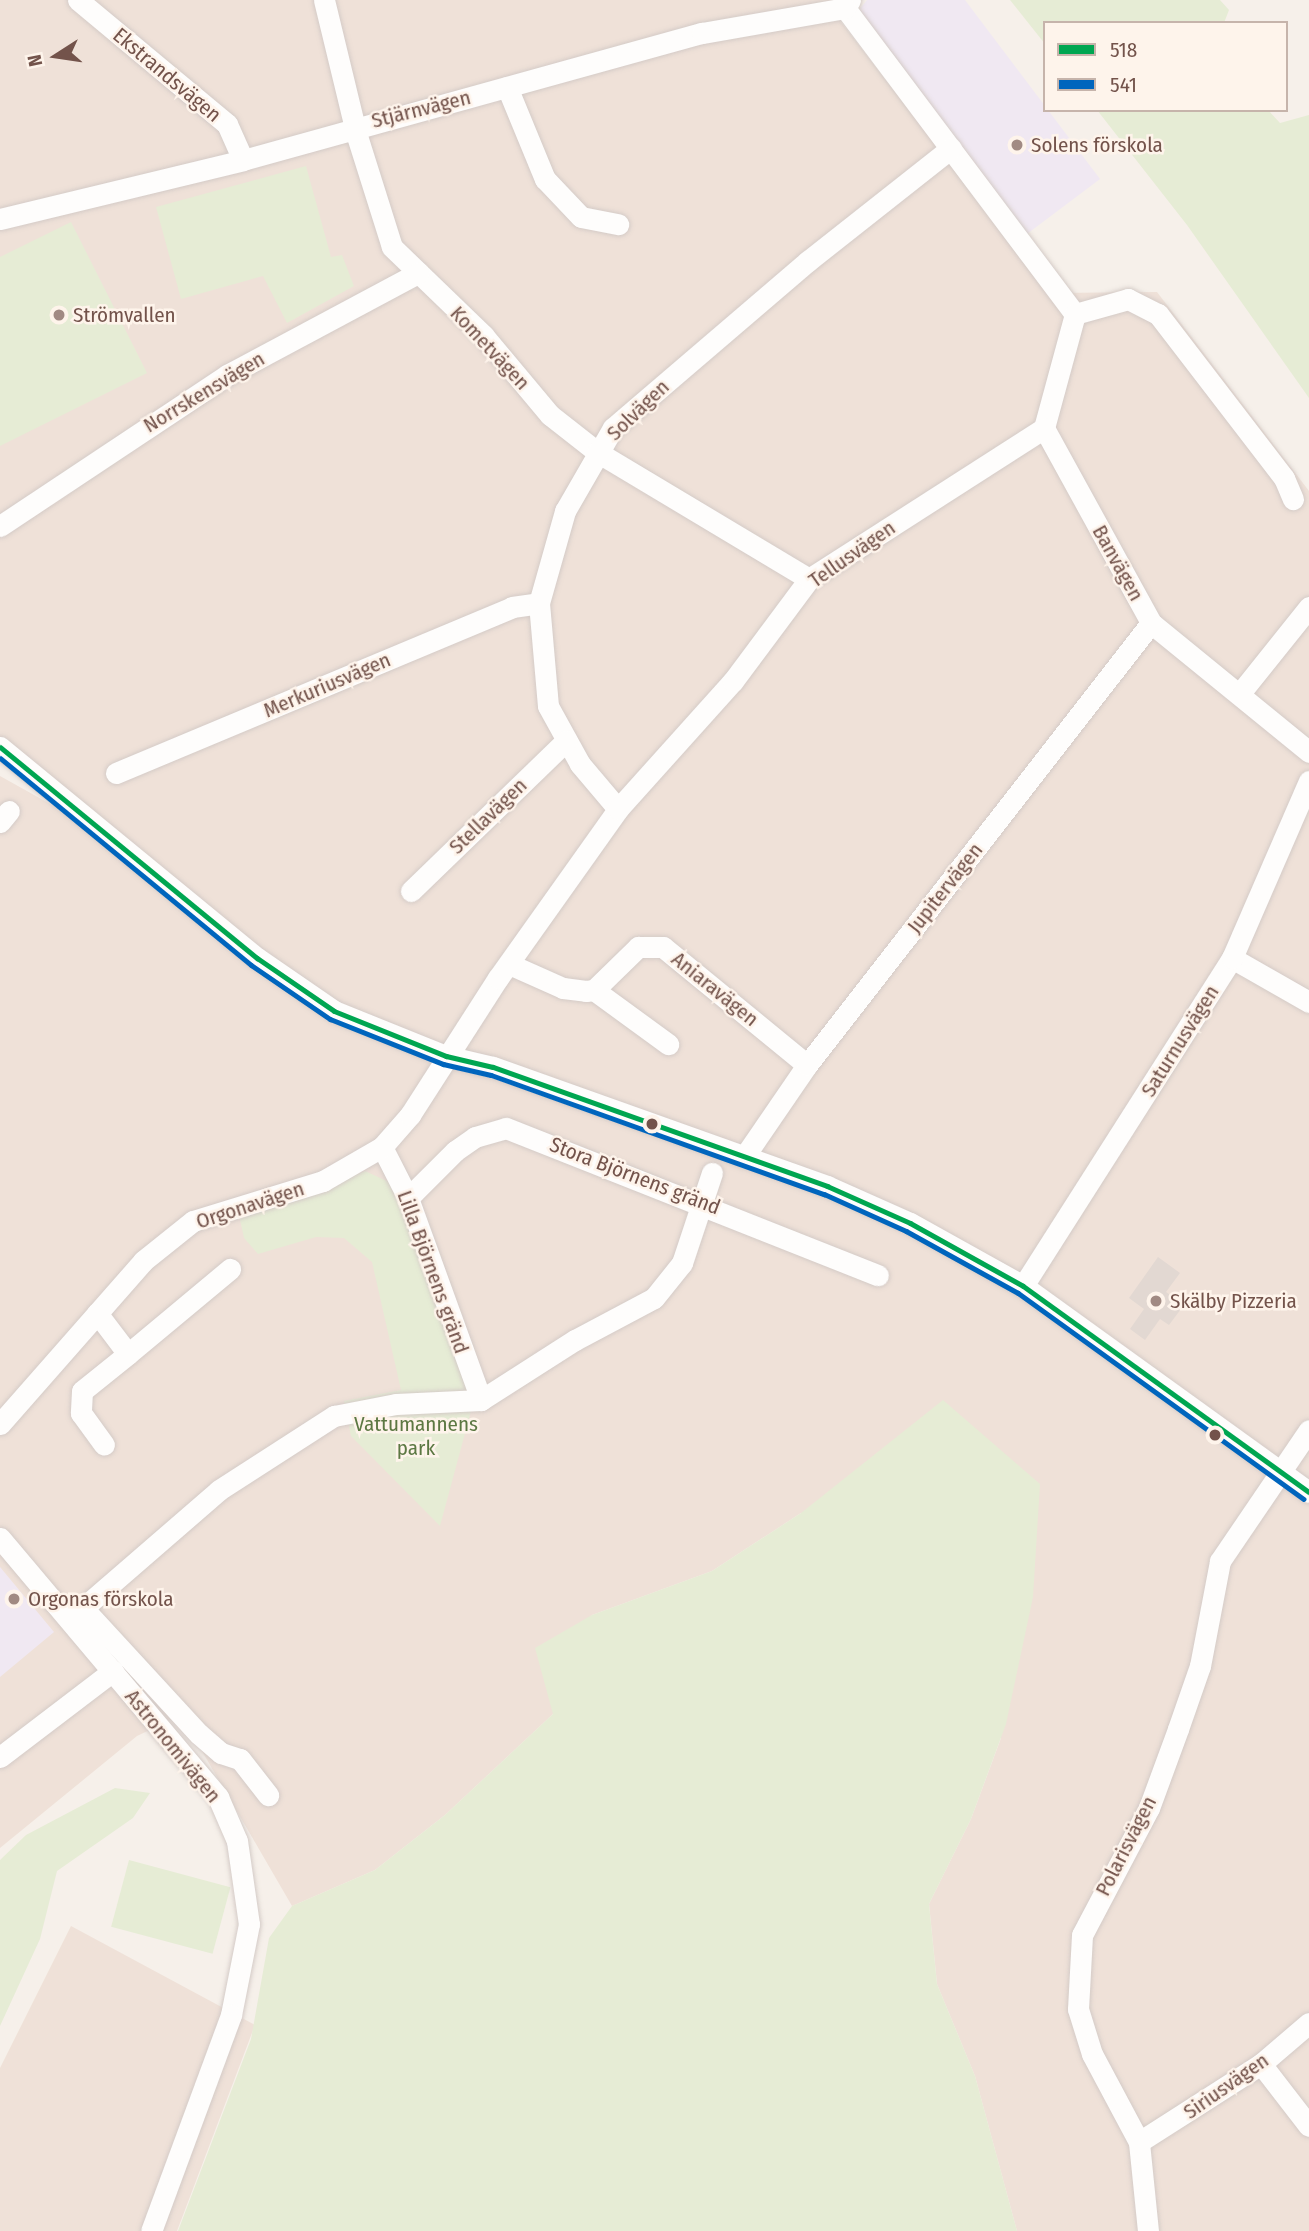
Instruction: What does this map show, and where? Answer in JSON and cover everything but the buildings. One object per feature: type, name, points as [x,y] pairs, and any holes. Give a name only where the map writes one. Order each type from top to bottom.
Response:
[{"type":"street","name":"Ekstrandsvägen","points":[[78,0],[227,124],[243,160]]},
{"type":"street","name":"Kometvägen","points":[[324,0],[355,126],[392,247],[483,335],[550,415],[597,452],[809,579]]},
{"type":"street","name":"Stjärnvägen","points":[[0,219],[243,160],[355,126],[702,33],[847,4]]},
{"type":"street","points":[[847,4],[1074,314]]},
{"type":"street","points":[[507,87],[545,178],[581,217],[618,223]]},
{"type":"street","name":"Solvägen","points":[[618,809],[566,741],[548,706],[539,603],[565,511],[613,428],[951,148]]},
{"type":"street","name":"Norrskensvägen","points":[[0,526],[228,374],[418,274]]},
{"type":"street","points":[[1074,314],[1128,299],[1158,314],[1284,478],[1293,499]]},
{"type":"street","points":[[1044,428],[1074,314]]},
{"type":"street","name":"Tellusvägen","points":[[446,1056],[618,809],[733,681],[809,579],[1044,428]]},
{"type":"street","name":"Banvägen","points":[[1044,428],[1151,623],[1241,692],[1309,752]]},
{"type":"street","name":"Merkuriusvägen","points":[[116,773],[512,607],[539,603]]},
{"type":"street","points":[[1241,692],[1309,607]]},
{"type":"street","name":"Jupitervägen","points":[[744,1157],[807,1065],[1151,623]]},
{"type":"street","name":"Stellavägen","points":[[411,891],[566,741]]},
{"type":"street","points":[[0,747],[257,958],[334,1011],[446,1056],[744,1157],[910,1223],[1023,1286],[1309,1492]]},
{"type":"street","name":"Saturnusvägen","points":[[1023,1286],[1232,958],[1309,781]]},
{"type":"street","name":"Aniaravägen","points":[[594,990],[638,947],[663,947],[807,1065]]},
{"type":"street","points":[[1232,958],[1309,1002]]},
{"type":"street","points":[[509,964],[574,992],[594,990],[668,1044]]},
{"type":"street","name":"Orgonavägen","points":[[0,1424],[142,1261],[193,1221],[323,1181],[382,1146],[410,1115],[446,1056]]},
{"type":"street","name":"Stora Björnens gränd","points":[[408,1198],[455,1151],[475,1137],[506,1128],[705,1203],[878,1275]]},
{"type":"street","name":"Lilla Björnens gränd","points":[[382,1146],[408,1198],[481,1400]]},
{"type":"street","points":[[268,1795],[240,1759],[199,1734],[76,1613],[219,1490],[334,1416],[396,1404],[481,1400],[666,1288],[705,1203],[712,1173]]},
{"type":"street","points":[[104,1445],[81,1413],[82,1391],[230,1269]]},
{"type":"street","points":[[97,1313],[128,1354]]},
{"type":"street","name":"Polarisvägen","points":[[1148,2231],[1139,2142],[1092,2054],[1078,2009],[1082,1935],[1149,1808],[1200,1666],[1220,1561],[1309,1430]]},
{"type":"street","name":"Astronomivägen","points":[[0,1538],[76,1613],[113,1671],[218,1797],[237,1841],[249,1924],[231,2015],[151,2231]]},
{"type":"street","points":[[0,1757],[113,1671]]},
{"type":"street","name":"Siriusvägen","points":[[1139,2142],[1261,2064],[1309,2023]]},
{"type":"street","points":[[1261,2064],[1309,2126]]},
{"type":"shaded area","points":[[0,0],[835,0],[830,8],[1051,293],[1157,292],[1309,491],[1309,2231],[1017,2231],[975,2076],[937,1984],[929,1904],[971,1819],[1001,1738],[801,1513],[712,1571],[592,1615],[553,1714],[445,1815],[375,1870],[292,1906],[181,1715],[137,1736],[0,1848],[0,776],[52,805],[0,762]]},
{"type":"shaded area","name":"Solens förskola","points":[[867,0],[965,0],[1043,103],[1043,112],[1049,112],[1100,179],[1027,234],[859,10]]},
{"type":"shaded area","name":"Orgonas förskola","points":[[0,1567],[54,1632],[0,1677]]},
{"type":"shaded area","points":[[71,1926],[255,2025],[177,2231],[0,2231],[0,2068]]},
{"type":"green space","points":[[1010,0],[1220,0],[1229,10],[1225,21],[1043,21],[1043,41]]},
{"type":"green space","points":[[1099,112],[1270,112],[1280,123],[1309,115],[1309,398],[1187,225]]},
{"type":"green space","points":[[306,166],[331,257],[342,255],[354,286],[287,323],[263,276],[181,299],[156,207]]},
{"type":"green space","name":"Strömvallen","points":[[71,222],[147,373],[0,446],[0,257]]},
{"type":"green space","name":"Vattumannens park","points":[[365,1171],[391,1183],[474,1400],[440,1526],[351,1436],[344,1401],[401,1390],[372,1262],[344,1238],[316,1237],[258,1254],[244,1238],[239,1215],[292,1202]]},
{"type":"green space","points":[[943,1400],[1040,1484],[1033,1597],[1006,1724],[971,1819],[929,1904],[937,1984],[975,2076],[1017,2231],[178,2231],[251,2039],[269,1938],[292,1906],[375,1870],[445,1815],[553,1714],[535,1648],[592,1615],[712,1571],[801,1513]]},
{"type":"green space","points":[[115,1788],[150,1793],[133,1818],[57,1871],[40,1939],[0,2026],[0,1860],[26,1835]]},
{"type":"green space","points":[[129,1860],[230,1887],[213,1954],[111,1927]]},
{"type":"transit line","name":"518","points":[[0,747],[257,958],[334,1011],[446,1056],[493,1067],[827,1186],[910,1223],[1023,1286],[1309,1492]]},
{"type":"transit line","name":"541","points":[[0,758],[251,965],[330,1019],[443,1064],[491,1075],[824,1194],[906,1231],[1018,1293],[1304,1499]]},
{"type":"place","name":"Solens förskola","points":[[1017,145]]},
{"type":"place","name":"Strömvallen","points":[[59,315]]},
{"type":"place","name":"Skälby Pizzeria","points":[[1156,1301]]},
{"type":"place","name":"Orgonas förskola","points":[[14,1599]]}]
